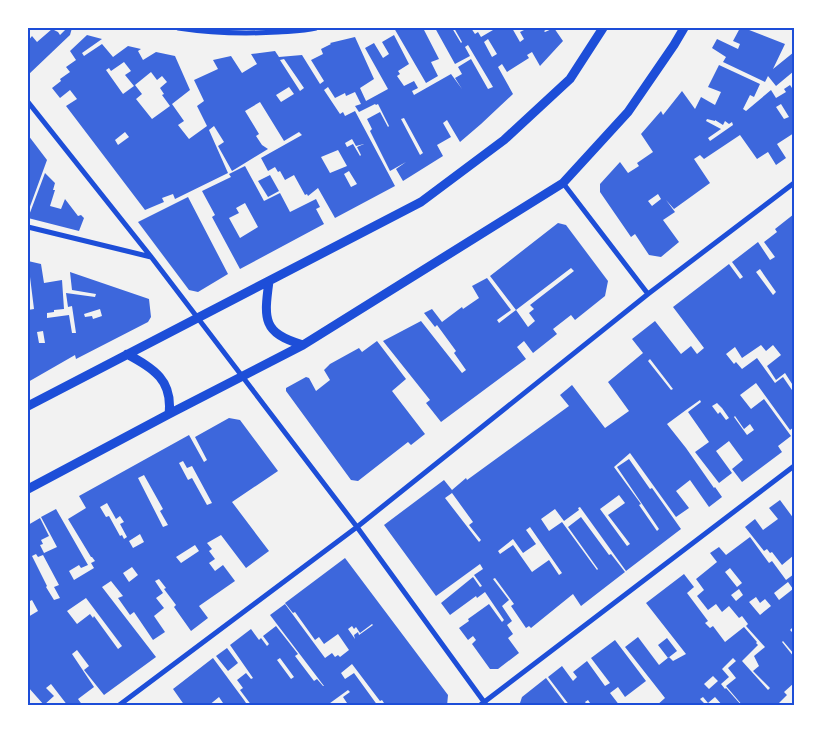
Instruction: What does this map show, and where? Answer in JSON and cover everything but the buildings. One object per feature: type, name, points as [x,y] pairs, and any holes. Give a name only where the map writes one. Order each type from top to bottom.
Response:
[{"type":"street","points":[[178,28],[206,32],[249,34],[316,28]]},
{"type":"street","points":[[28,406],[421,202],[504,140],[570,79],[603,28]]},
{"type":"street","points":[[28,490],[303,345],[563,183],[628,112],[684,28]]},
{"type":"street","points":[[28,102],[152,258],[357,527],[483,704],[794,466]]},
{"type":"street","points":[[563,183],[648,294]]},
{"type":"street","points":[[118,706],[357,527],[648,294],[794,183]]},
{"type":"street","points":[[28,226],[152,258]]},
{"type":"street","points":[[269,281],[266,314],[268,323],[279,336],[303,345]]},
{"type":"street","points":[[127,354],[158,372],[168,390],[169,414]]}]
